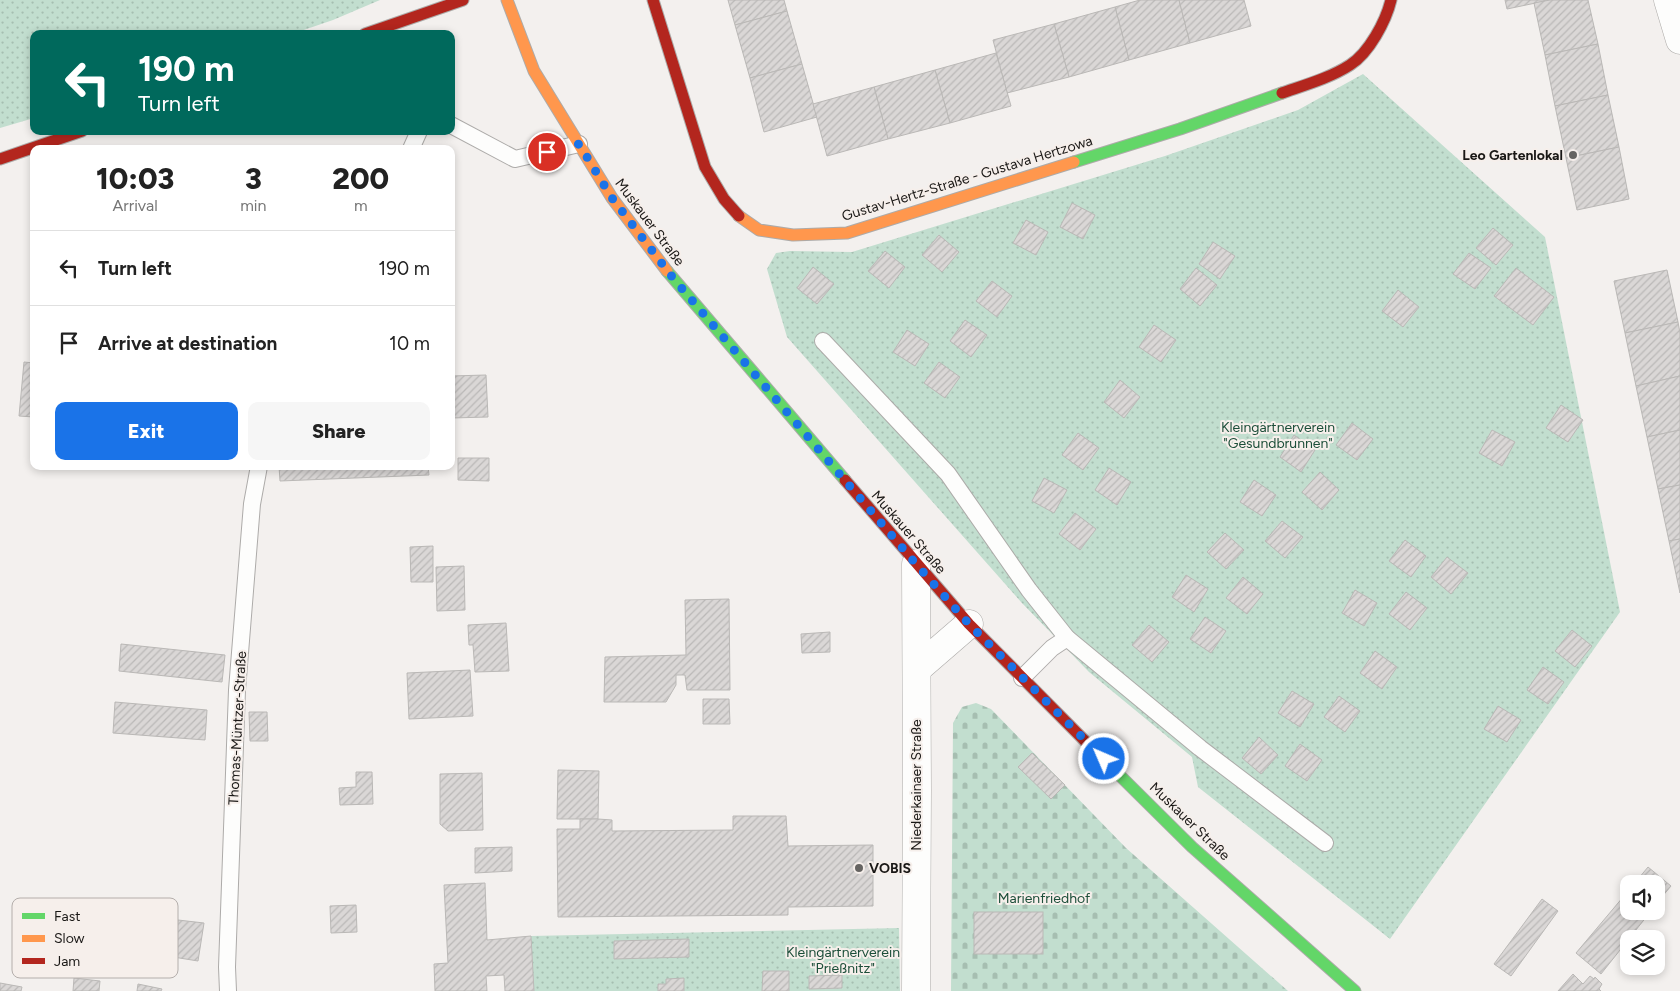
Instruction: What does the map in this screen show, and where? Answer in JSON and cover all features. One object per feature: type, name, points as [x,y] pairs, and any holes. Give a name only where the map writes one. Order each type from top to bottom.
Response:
[{"type":"street","points":[[392,30],[463,0]]},
{"type":"street","name":"Muskauer Straße","points":[[507,0],[534,71],[612,198],[673,278],[916,564],[969,624],[1192,846],[1356,991]]},
{"type":"street","name":"Gustav-Hertz-Straße - Gustava Hertzowa","points":[[653,0],[705,167],[724,199],[739,216],[759,230],[793,235],[847,233],[1180,129],[1325,78],[1352,64],[1375,38],[1388,12],[1391,0]]},
{"type":"street","points":[[1668,0],[1680,40]]},
{"type":"street","points":[[42,145],[71,135]]},
{"type":"street","points":[[0,160],[30,149]]},
{"type":"street","name":"Niederkainaer Straße","points":[[916,564],[916,991]]},
{"type":"street","points":[[917,669],[969,624]]},
{"type":"lane","points":[[455,127],[515,159],[579,144]]},
{"type":"lane","points":[[824,341],[948,474],[1029,590],[1067,638],[1200,748],[1325,843]]},
{"type":"lane","name":"Thomas-Müntzer-Straße","points":[[228,991],[226,967],[237,690],[252,504],[258,470]]},
{"type":"lane","points":[[1022,678],[1052,648],[1067,638]]},
{"type":"green space","points":[[0,0],[380,0],[304,30],[30,30],[30,119],[0,128]]},
{"type":"green space","name":"Kleingärtnerverein \"Gesundbrunnen\"","points":[[1363,74],[1545,237],[1620,612],[1390,939],[1198,787],[1192,757],[1089,672],[1021,602],[787,337],[767,269],[776,253],[790,251],[852,252],[1165,156],[1298,110]]},
{"type":"green space","name":"Marienfriedhof","points":[[976,703],[991,709],[1126,848],[1288,991],[951,991],[953,723],[962,707]]},
{"type":"green space","name":"Kleingärtnerverein \"Prießnitz\"","points":[[899,928],[900,991],[534,991],[531,936]]},
{"type":"building","points":[[728,0],[784,0],[787,11],[735,25]]},
{"type":"building","points":[[1140,0],[1179,0],[1190,43],[1129,60],[1115,7]]},
{"type":"building","points":[[1179,0],[1244,0],[1251,26],[1190,43]]},
{"type":"building","points":[[1505,0],[1550,0],[1507,9]]},
{"type":"building","points":[[1550,0],[1588,0],[1598,44],[1545,55],[1534,3]]},
{"type":"building","points":[[1115,7],[1129,60],[1069,77],[1054,24]]},
{"type":"building","points":[[787,11],[802,64],[750,78],[735,25]]},
{"type":"building","points":[[1054,24],[1069,77],[1007,93],[993,40]]},
{"type":"building","points":[[1598,44],[1608,95],[1555,106],[1545,55]]},
{"type":"building","points":[[996,53],[1011,106],[950,123],[935,70]]},
{"type":"building","points":[[802,64],[817,117],[764,132],[750,78]]},
{"type":"building","points":[[935,70],[950,123],[888,139],[874,87]]},
{"type":"building","points":[[874,87],[888,139],[827,156],[813,104]]},
{"type":"building","points":[[1608,95],[1619,147],[1566,158],[1555,106]]},
{"type":"building","points":[[1619,147],[1629,199],[1577,210],[1566,158]]},
{"type":"building","points":[[1072,203],[1095,215],[1083,239],[1060,227]]},
{"type":"building","points":[[1026,220],[1048,232],[1036,255],[1013,243]]},
{"type":"building","points":[[1493,228],[1513,245],[1496,265],[1476,248]]},
{"type":"building","points":[[939,235],[959,252],[942,272],[922,255]]},
{"type":"building","points":[[1213,242],[1235,256],[1220,279],[1199,264]]},
{"type":"building","points":[[885,251],[905,267],[889,288],[868,271]]},
{"type":"building","points":[[1469,253],[1491,268],[1475,289],[1453,274]]},
{"type":"building","points":[[813,267],[834,284],[817,304],[797,288]]},
{"type":"building","points":[[1196,268],[1217,285],[1200,306],[1180,289]]},
{"type":"building","points":[[1516,268],[1554,297],[1533,325],[1494,296]]},
{"type":"building","points":[[1667,270],[1678,322],[1625,333],[1614,281]]},
{"type":"building","points":[[992,281],[1012,296],[997,317],[976,301]]},
{"type":"building","points":[[1398,290],[1419,307],[1403,327],[1382,311]]},
{"type":"building","points":[[965,320],[987,335],[971,357],[950,341]]},
{"type":"building","points":[[1678,322],[1680,333],[1680,376],[1636,386],[1625,333]]},
{"type":"building","points":[[1154,325],[1176,340],[1161,362],[1139,347]]},
{"type":"building","points":[[907,330],[929,344],[915,366],[893,352]]},
{"type":"building","points":[[24,362],[30,363],[30,417],[19,416]]},
{"type":"building","points":[[939,362],[960,377],[945,398],[924,383]]},
{"type":"building","points":[[486,375],[488,417],[455,418],[455,376]]},
{"type":"building","points":[[1680,376],[1680,430],[1647,437],[1636,386]]},
{"type":"building","points":[[1120,380],[1140,397],[1124,418],[1104,402]]},
{"type":"building","points":[[1561,405],[1583,420],[1568,442],[1546,428]]},
{"type":"building","points":[[1352,423],[1373,439],[1357,460],[1336,445]]},
{"type":"building","points":[[1492,430],[1515,442],[1502,466],[1479,453]]},
{"type":"building","points":[[1680,430],[1680,485],[1658,489],[1647,437]]},
{"type":"building","points":[[1078,433],[1099,448],[1083,470],[1062,455]]},
{"type":"building","points":[[1294,435],[1315,450],[1301,472],[1280,457]]},
{"type":"building","points":[[458,458],[489,458],[489,481],[458,480]]},
{"type":"building","points":[[1109,468],[1131,482],[1117,505],[1095,490]]},
{"type":"building","points":[[279,470],[428,470],[429,475],[280,481]]},
{"type":"building","points":[[1320,472],[1339,490],[1322,510],[1302,492]]},
{"type":"building","points":[[1044,478],[1067,490],[1054,513],[1032,501]]},
{"type":"building","points":[[1254,480],[1276,495],[1262,516],[1240,502]]},
{"type":"building","points":[[1680,485],[1680,539],[1669,541],[1658,489]]},
{"type":"building","points":[[1075,513],[1096,529],[1080,550],[1059,534]]},
{"type":"building","points":[[1282,521],[1303,537],[1285,558],[1265,541]]},
{"type":"building","points":[[1225,533],[1244,550],[1226,569],[1207,552]]},
{"type":"building","points":[[1680,539],[1680,593],[1669,541]]},
{"type":"building","points":[[1405,540],[1426,556],[1411,577],[1389,561]]},
{"type":"building","points":[[433,546],[433,582],[411,582],[410,547]]},
{"type":"building","points":[[1447,557],[1468,573],[1451,594],[1431,577]]},
{"type":"building","points":[[464,566],[465,610],[437,611],[436,567]]},
{"type":"building","points":[[1186,575],[1208,589],[1194,612],[1172,597]]},
{"type":"building","points":[[1243,577],[1263,594],[1247,614],[1226,598]]},
{"type":"building","points":[[1355,590],[1377,603],[1364,626],[1342,613]]},
{"type":"building","points":[[1406,592],[1427,608],[1410,630],[1389,614]]},
{"type":"building","points":[[729,599],[730,690],[687,690],[685,675],[676,675],[676,685],[666,702],[604,702],[605,657],[686,655],[685,600]]},
{"type":"building","points":[[1205,617],[1226,631],[1211,653],[1190,639]]},
{"type":"building","points":[[506,623],[509,671],[475,672],[473,645],[469,645],[468,625]]},
{"type":"building","points":[[1149,625],[1169,642],[1152,662],[1132,645]]},
{"type":"building","points":[[1572,630],[1592,646],[1575,667],[1555,651]]},
{"type":"building","points":[[830,632],[830,652],[802,653],[801,634]]},
{"type":"building","points":[[121,644],[225,655],[222,682],[119,671]]},
{"type":"building","points":[[1375,651],[1397,667],[1382,689],[1360,673]]},
{"type":"building","points":[[1543,667],[1564,682],[1548,704],[1527,690]]},
{"type":"building","points":[[470,670],[473,716],[409,719],[407,673]]},
{"type":"building","points":[[1292,691],[1314,704],[1300,727],[1278,713]]},
{"type":"building","points":[[1339,696],[1360,711],[1345,732],[1324,717]]},
{"type":"building","points":[[703,699],[729,699],[730,724],[703,724]]},
{"type":"building","points":[[115,702],[207,710],[205,740],[113,733]]},
{"type":"building","points":[[1498,706],[1521,720],[1507,742],[1484,729]]},
{"type":"building","points":[[249,712],[267,712],[268,741],[250,741]]},
{"type":"building","points":[[1259,737],[1278,755],[1261,774],[1242,758]]},
{"type":"building","points":[[1300,744],[1322,760],[1307,781],[1285,766]]},
{"type":"building","points":[[1032,753],[1065,785],[1051,799],[1018,767]]},
{"type":"building","points":[[558,770],[599,771],[598,819],[557,819]]},
{"type":"building","points":[[356,772],[372,772],[373,804],[340,805],[339,788],[356,787]]},
{"type":"building","points":[[482,773],[483,830],[448,831],[440,824],[440,774]]},
{"type":"building","points":[[733,816],[786,816],[788,846],[873,845],[873,906],[788,907],[788,915],[558,917],[557,829],[580,829],[580,819],[598,819],[612,820],[612,831],[733,830]]},
{"type":"building","points":[[512,847],[512,871],[475,873],[475,848]]},
{"type":"building","points":[[1648,867],[1658,875],[1641,875]]},
{"type":"building","points":[[1665,881],[1671,886],[1665,893]]},
{"type":"building","points":[[485,883],[487,940],[531,936],[534,991],[505,991],[504,975],[486,976],[487,991],[435,991],[434,964],[448,963],[444,885]]},
{"type":"building","points":[[1542,899],[1558,911],[1511,976],[1494,964]]},
{"type":"building","points":[[1620,901],[1620,920],[1644,920],[1636,930],[1620,930],[1620,950],[1601,974],[1576,953]]},
{"type":"building","points":[[356,905],[357,932],[331,933],[330,906]]},
{"type":"building","points":[[974,912],[1043,912],[1043,954],[974,954]]},
{"type":"building","points":[[178,920],[204,923],[198,961],[178,958]]},
{"type":"building","points":[[689,939],[689,957],[614,959],[614,941]]},
{"type":"building","points":[[763,971],[789,971],[789,991],[762,991]]},
{"type":"building","points":[[1573,974],[1583,984],[1590,976],[1594,979],[1595,977],[1602,984],[1599,989],[1601,991],[1558,991]]},
{"type":"building","points":[[842,975],[842,988],[809,989],[809,976]]},
{"type":"building","points":[[74,978],[100,981],[99,991],[73,991]]},
{"type":"building","points":[[684,978],[684,991],[658,991],[658,984],[666,984],[666,979]]},
{"type":"building","points":[[0,983],[22,987],[21,991],[0,991]]},
{"type":"building","points":[[138,984],[162,989],[161,991],[137,991]]},
{"type":"traffic: fast","points":[[1074,162],[1180,129],[1282,93]]},
{"type":"traffic: fast","points":[[667,271],[845,480]]},
{"type":"traffic: fast","points":[[1088,744],[1192,847],[1355,991]]},
{"type":"traffic: slow","points":[[507,0],[534,71],[612,198],[667,271]]},
{"type":"traffic: slow","points":[[739,216],[759,230],[793,235],[847,233],[1074,162]]},
{"type":"traffic: jam","points":[[377,30],[463,0]]},
{"type":"traffic: jam","points":[[653,0],[705,167],[724,199],[739,216]]},
{"type":"traffic: jam","points":[[1282,93],[1334,74],[1357,60],[1376,36],[1391,0]]},
{"type":"traffic: jam","points":[[41,145],[70,135]]},
{"type":"traffic: jam","points":[[0,159],[30,149]]},
{"type":"traffic: jam","points":[[845,480],[969,624],[1088,744]]},
{"type":"place","name":"Leo Gartenlokal","points":[[1573,155]]},
{"type":"place","name":"VOBIS","points":[[859,868]]},
{"type":"route","points":[[547,152],[579,144],[612,198],[673,278],[916,564],[969,624],[1104,759]]}]
